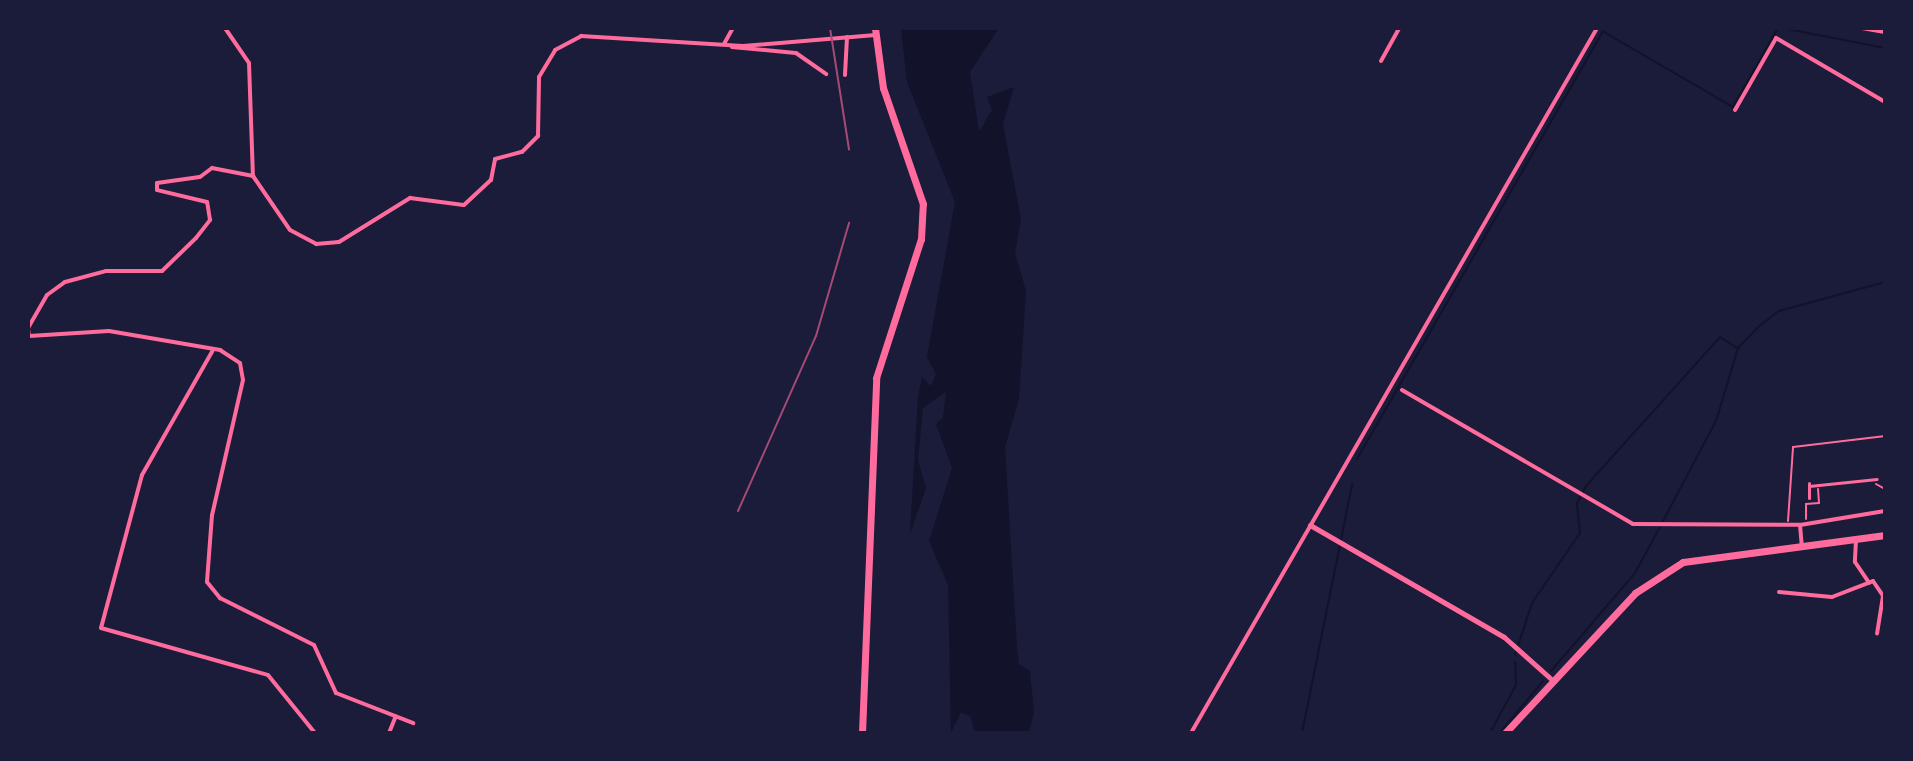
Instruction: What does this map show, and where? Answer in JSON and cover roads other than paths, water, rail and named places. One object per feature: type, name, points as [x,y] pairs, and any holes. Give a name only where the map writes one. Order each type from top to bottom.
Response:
[{"type":"highway","points":[[862,733],[876,378],[922,215],[920,186],[883,88],[875,31]]},
{"type":"highway","points":[[1505,733],[1550,678],[1644,585],[1683,562],[1885,535]]},
{"type":"street","points":[[225,28],[249,63],[253,176],[290,230],[316,244],[339,242],[410,198],[464,205],[491,180],[495,159],[522,152],[538,136],[539,77],[555,50],[581,36],[724,44],[796,53],[826,74]]},
{"type":"street","points":[[581,28],[581,36]]},
{"type":"street","points":[[724,44],[733,28]]},
{"type":"street","points":[[1381,61],[1399,28]]},
{"type":"street","points":[[1191,733],[1597,28]]},
{"type":"street","points":[[1862,28],[1885,32]]},
{"type":"street","points":[[731,45],[847,37],[875,31]]},
{"type":"street","points":[[845,75],[847,37]]},
{"type":"street","points":[[1735,110],[1776,38],[1885,102]]},
{"type":"street","points":[[253,176],[212,168],[200,177],[157,183],[157,190],[207,202],[210,220],[196,238],[162,271],[106,271],[65,282],[47,295],[28,329],[29,336],[109,331],[213,350],[240,363],[243,380],[212,515],[207,582],[220,598],[314,645],[336,693],[413,723]]},
{"type":"street","points":[[28,259],[28,292]]},
{"type":"street","points":[[213,350],[142,475],[101,628],[268,675],[315,733]]},
{"type":"street","points":[[1402,390],[1633,524],[1659,527],[1800,525],[1885,511]]},
{"type":"street","points":[[1809,498],[1809,484],[1877,479]]},
{"type":"street","points":[[1310,525],[1504,637],[1550,678]]},
{"type":"street","points":[[1800,525],[1802,547]]},
{"type":"street","points":[[1856,540],[1855,562],[1869,583],[1883,596],[1877,634]]},
{"type":"street","points":[[1779,592],[1832,597],[1869,583]]},
{"type":"street","points":[[389,733],[396,716]]},
{"type":"waterway","points":[[1357,459],[1605,28]]},
{"type":"waterway","points":[[1604,32],[1733,107],[1778,28]]},
{"type":"waterway","points":[[1782,28],[1885,48]]},
{"type":"waterway","points":[[1663,521],[1716,421],[1738,348],[1779,311],[1885,282]]},
{"type":"waterway","points":[[1515,655],[1532,603],[1580,533],[1577,503],[1586,486],[1720,337],[1737,348]]},
{"type":"waterway","points":[[1302,733],[1352,484]]},
{"type":"waterway","points":[[1551,671],[1635,573],[1660,527]]},
{"type":"waterway","points":[[1490,733],[1516,685],[1515,662]]},
{"type":"waterway","points":[[1500,733],[1543,681]]},
{"type":"railway","points":[[830,28],[849,150]]},
{"type":"railway","points":[[738,511],[816,336],[849,223]]}]
